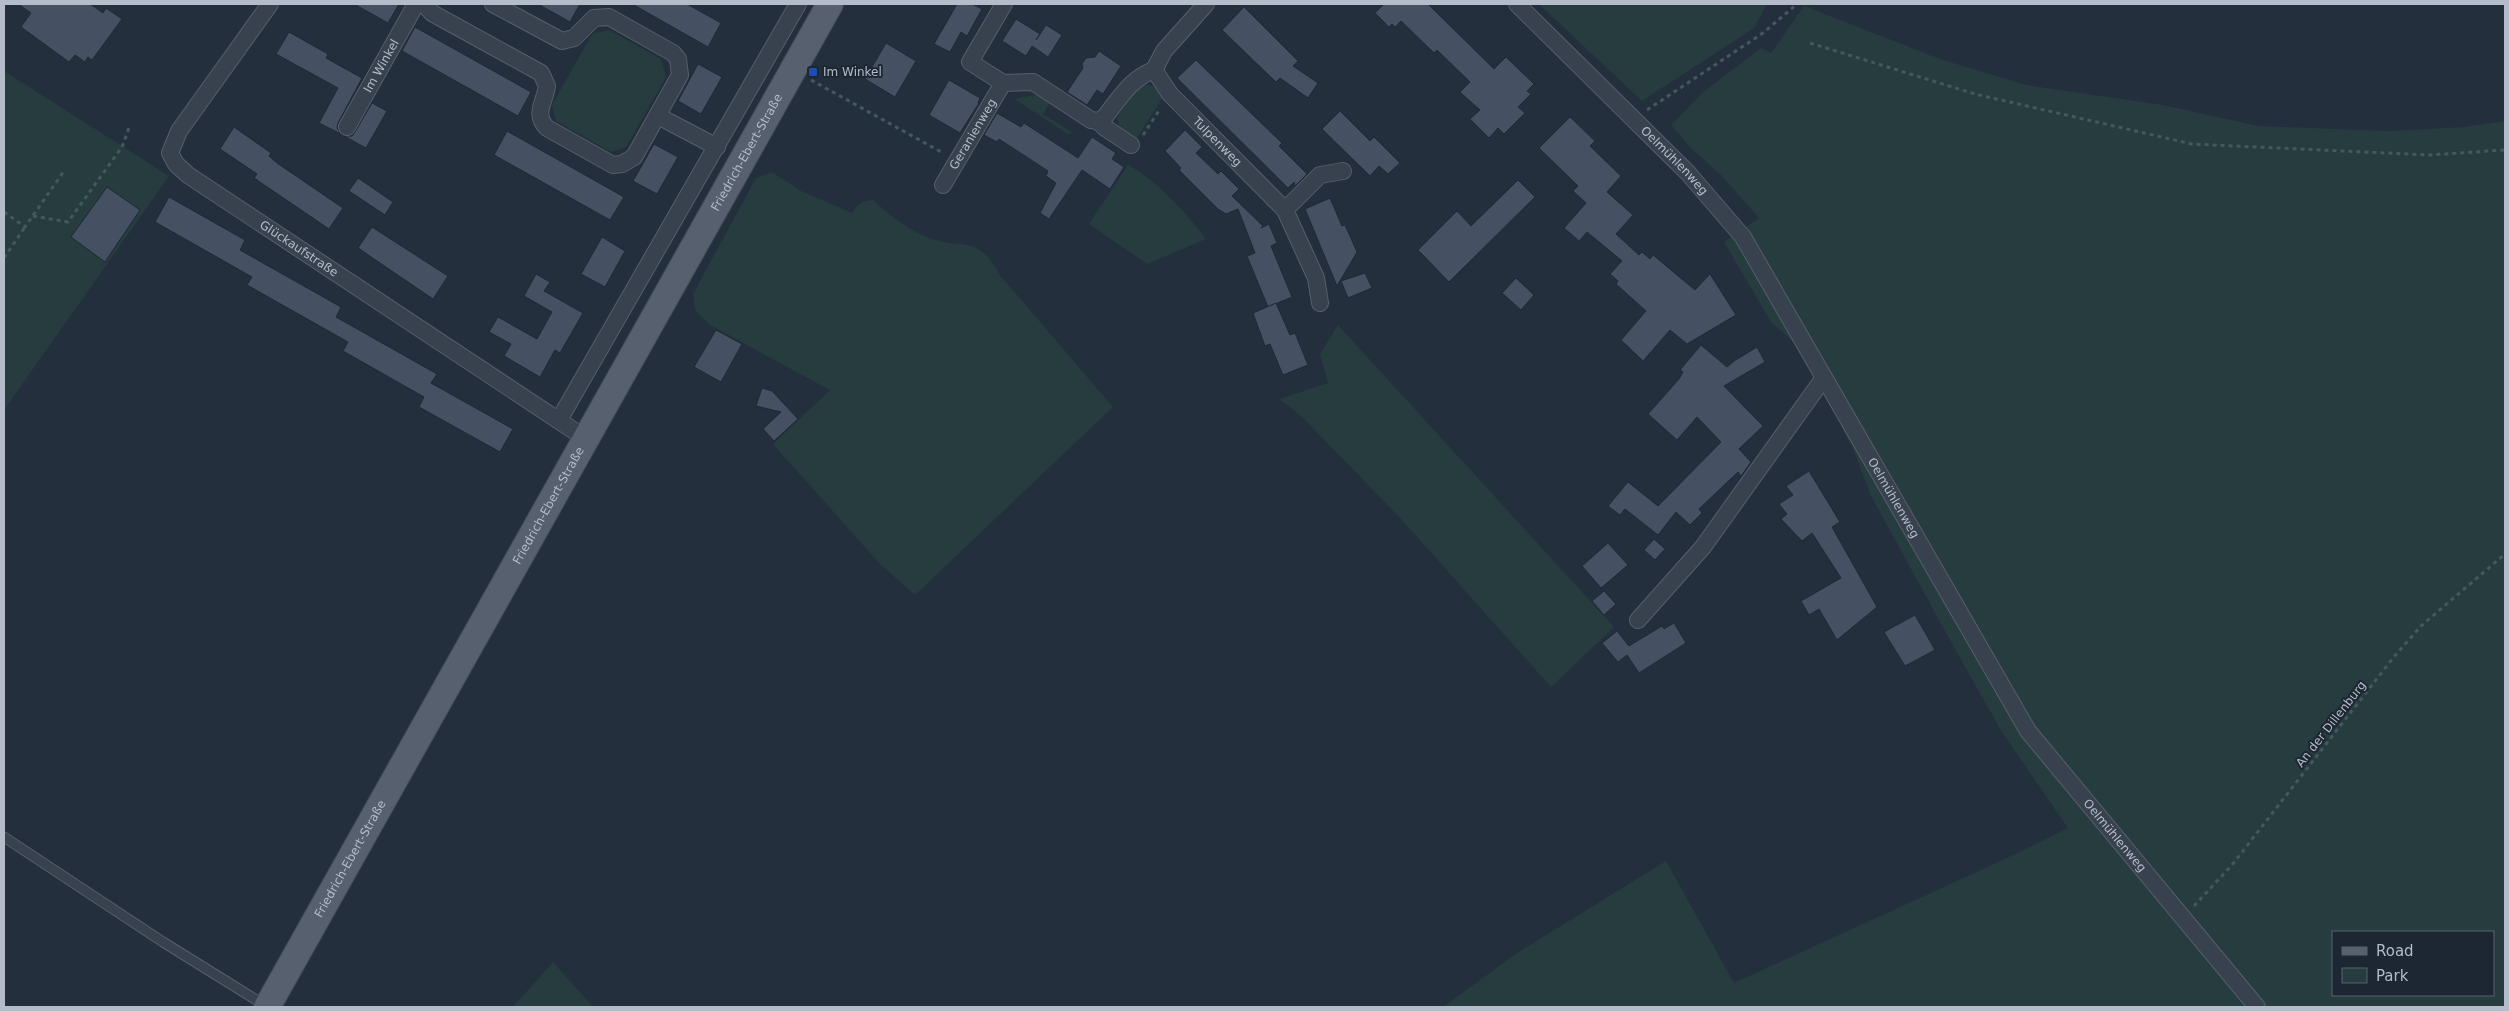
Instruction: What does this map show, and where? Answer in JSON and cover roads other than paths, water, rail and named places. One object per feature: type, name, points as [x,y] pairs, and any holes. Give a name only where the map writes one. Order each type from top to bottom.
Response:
[{"type":"main road","name":"Friedrich-Ebert-Straße","points":[[267,1007],[830,4]]},
{"type":"street","name":"Glückaufstraße","points":[[270,4],[179,131],[170,153],[176,164],[188,174],[585,438]]},
{"type":"street","name":"Im Winkel","points":[[347,127],[416,4]]},
{"type":"street","points":[[424,4],[432,13],[541,73],[547,86],[539,111],[541,122],[547,128],[613,165],[622,164],[634,157],[680,75],[678,59],[673,53],[609,18],[594,18],[574,38],[562,41],[493,4]]},
{"type":"street","points":[[559,420],[798,4]]},
{"type":"street","points":[[1004,4],[970,62],[1003,83],[1033,82],[1131,145]]},
{"type":"street","points":[[1094,120],[1104,118],[1132,82],[1154,70],[1168,45],[1206,4]]},
{"type":"street","name":"Oelmühlenweg","points":[[1517,4],[1688,173],[1743,237],[2028,731],[2257,1007]]},
{"type":"street","name":"Tulpenweg","points":[[1154,70],[1170,94],[1285,210],[1316,278],[1320,303]]},
{"type":"street","name":"Geranienweg","points":[[943,185],[1003,83]]},
{"type":"street","points":[[658,116],[717,147]]},
{"type":"street","points":[[1285,210],[1320,175],[1343,171]]},
{"type":"street","points":[[1638,620],[1704,547],[1824,379]]},
{"type":"lane","points":[[4,837],[163,942],[267,1007]]},
{"type":"place","name":"Im Winkel","points":[[813,72]]}]
